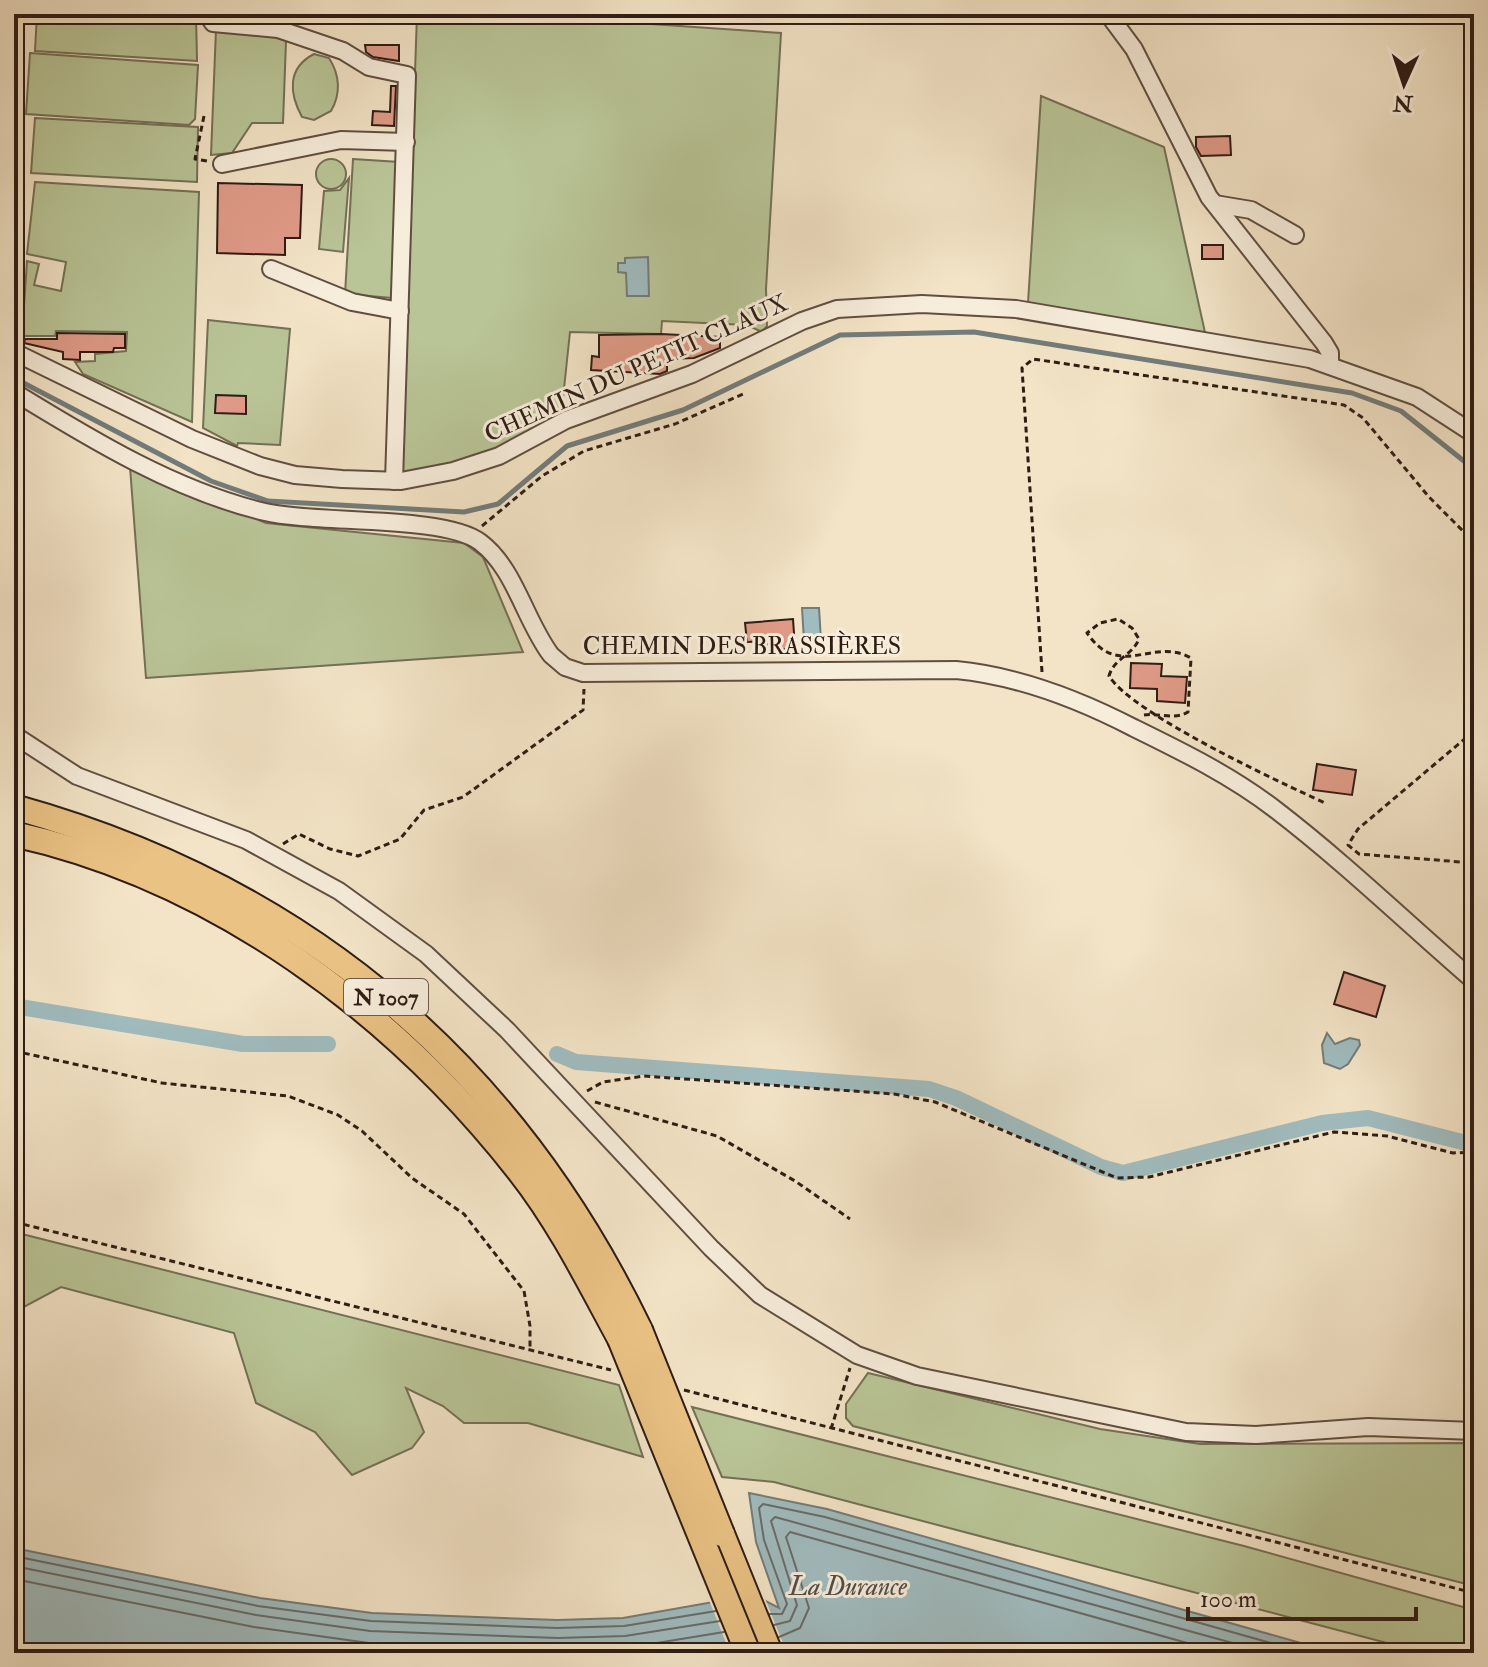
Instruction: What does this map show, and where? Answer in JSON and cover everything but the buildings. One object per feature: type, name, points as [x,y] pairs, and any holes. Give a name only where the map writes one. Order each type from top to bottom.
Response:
[{"type":"highway","name":"N 1007","points":[[14,807],[86,827],[215,883],[278,917],[360,976],[424,1028],[507,1118],[541,1161],[592,1239],[748,1653]]},
{"type":"highway","name":"N 1007","points":[[14,834],[89,857],[178,892],[273,945],[368,1014],[452,1091],[520,1173],[630,1334],[770,1653]]},
{"type":"street","points":[[207,14],[213,23],[278,29],[343,51],[369,67],[407,75],[394,481]]},
{"type":"street","points":[[1108,14],[1134,49],[1194,172],[1215,204],[1324,343],[1330,353],[1330,364]]},
{"type":"street","points":[[222,164],[341,140],[406,142]]},
{"type":"street","points":[[1215,204],[1251,210],[1295,235]]},
{"type":"street","points":[[271,269],[352,302],[400,311]]},
{"type":"street","name":"CHEMIN DU PETIT CLAUX","points":[[14,352],[192,439],[260,466],[295,475],[394,481],[453,471],[499,456],[566,420],[692,374],[802,321],[837,309],[922,304],[1016,309],[1330,364],[1356,377],[1417,397],[1474,434]]},
{"type":"street","points":[[14,392],[126,457],[236,504],[268,513],[467,534]]},
{"type":"street","name":"CHEMIN DES BRASSIÈRES","points":[[467,534],[496,558],[551,655],[565,667],[583,673],[986,672],[1043,688],[1126,723],[1213,768],[1276,810],[1474,981]]},
{"type":"street","points":[[14,735],[77,776],[246,840],[339,891],[426,954],[507,1030],[711,1248],[760,1295],[857,1355],[917,1376],[1186,1432],[1256,1435],[1368,1427],[1474,1431]]},
{"type":"path","points":[[204,116],[195,159],[222,164]]},
{"type":"path","points":[[1043,688],[1022,368],[1033,359],[1344,405],[1363,418],[1429,497],[1474,542]]},
{"type":"path","points":[[467,534],[502,513],[542,476],[584,451],[675,424],[743,394]]},
{"type":"path","points":[[1126,723],[1146,714],[1159,715],[1181,716],[1188,712],[1191,658],[1182,653],[1125,655],[1112,656],[1099,650],[1087,633],[1100,623],[1118,619],[1132,628],[1139,639],[1134,650],[1125,655],[1113,664],[1109,676],[1117,689],[1159,715],[1261,775],[1325,803]]},
{"type":"path","points":[[276,857],[283,844],[299,834],[330,849],[358,856],[400,839],[424,810],[463,797],[565,727],[583,710],[583,673]]},
{"type":"path","points":[[1474,731],[1358,829],[1348,845],[1359,854],[1474,863]]},
{"type":"path","points":[[14,1051],[162,1083],[288,1096],[338,1115],[362,1131],[412,1178],[464,1214],[524,1291],[530,1349],[14,1222]]},
{"type":"path","points":[[575,1102],[603,1082],[644,1076],[894,1094],[935,1102],[1117,1178],[1149,1177],[1334,1132],[1387,1136],[1453,1153],[1474,1152]]},
{"type":"path","points":[[575,1102],[597,1102],[717,1136],[795,1181],[850,1219]]},
{"type":"path","points":[[857,1355],[831,1429],[1474,1593]]},
{"type":"green space","points":[[37,14],[196,14],[197,61],[35,51]]},
{"type":"green space","points":[[417,14],[506,14],[781,33],[766,289],[767,326],[762,332],[747,325],[662,321],[661,334],[570,332],[561,417],[498,452],[401,478]]},
{"type":"green space","points":[[216,29],[282,34],[286,41],[283,123],[252,123],[232,153],[211,155]]},
{"type":"green space","points":[[30,53],[198,65],[195,119],[189,125],[26,114]]},
{"type":"green space","points":[[314,54],[329,58],[338,84],[331,111],[314,120],[302,117],[293,82],[299,66]]},
{"type":"green space","points":[[1041,96],[1164,147],[1206,337],[1028,303]]},
{"type":"green space","points":[[35,118],[198,127],[197,182],[31,173]]},
{"type":"green space","points":[[331,159],[342,163],[346,174],[342,185],[331,189],[320,185],[316,174],[320,163]]},
{"type":"green space","points":[[353,159],[399,162],[393,298],[345,294]]},
{"type":"green space","points":[[349,178],[343,252],[319,249],[324,191],[340,190]]},
{"type":"green space","points":[[35,182],[199,192],[192,422],[83,374],[75,362],[95,361],[95,354],[126,351],[127,332],[56,331],[55,336],[22,336],[27,261],[39,264],[34,285],[61,291],[66,262],[27,254]]},
{"type":"green space","points":[[208,320],[290,329],[280,445],[238,443],[237,446],[203,428]]},
{"type":"green space","points":[[130,467],[266,523],[464,543],[483,557],[523,652],[146,678]]},
{"type":"green space","points":[[14,1232],[619,1385],[643,1457],[528,1423],[464,1423],[443,1406],[406,1388],[424,1432],[412,1448],[352,1475],[315,1432],[256,1403],[234,1333],[61,1287],[22,1308],[14,1306]]},
{"type":"green space","points":[[868,1373],[1100,1429],[1200,1444],[1474,1443],[1474,1586],[853,1426],[846,1418],[846,1404]]},
{"type":"green space","points":[[692,1407],[1244,1546],[1474,1610],[1474,1653],[1425,1653],[774,1482],[722,1477]]},
{"type":"water","points":[[648,257],[649,296],[627,296],[626,273],[618,272],[618,263],[625,263],[625,258]]},
{"type":"water","points":[[802,608],[819,608],[821,640],[804,641]]},
{"type":"water","points":[[1327,1033],[1335,1044],[1350,1038],[1359,1040],[1360,1045],[1348,1064],[1340,1069],[1324,1063],[1322,1045]]},
{"type":"water","name":"La Durance","points":[[749,1493],[827,1509],[1336,1653],[14,1653],[14,1548],[260,1598],[372,1613],[557,1620],[623,1618],[736,1598],[760,1598],[779,1608],[756,1542]]},
{"type":"pier","points":[[736,1594],[764,1596],[787,1653],[730,1653],[709,1600]]},
{"type":"waterway","points":[[14,378],[211,481],[268,501],[464,512],[498,504],[567,446],[683,410],[840,335],[974,332],[1352,393],[1401,411],[1474,469]]},
{"type":"waterway","points":[[14,1006],[243,1044],[328,1044]]},
{"type":"waterway","points":[[557,1054],[576,1062],[929,1089],[956,1098],[1101,1167],[1123,1173],[1322,1123],[1368,1118],[1474,1145]]}]
